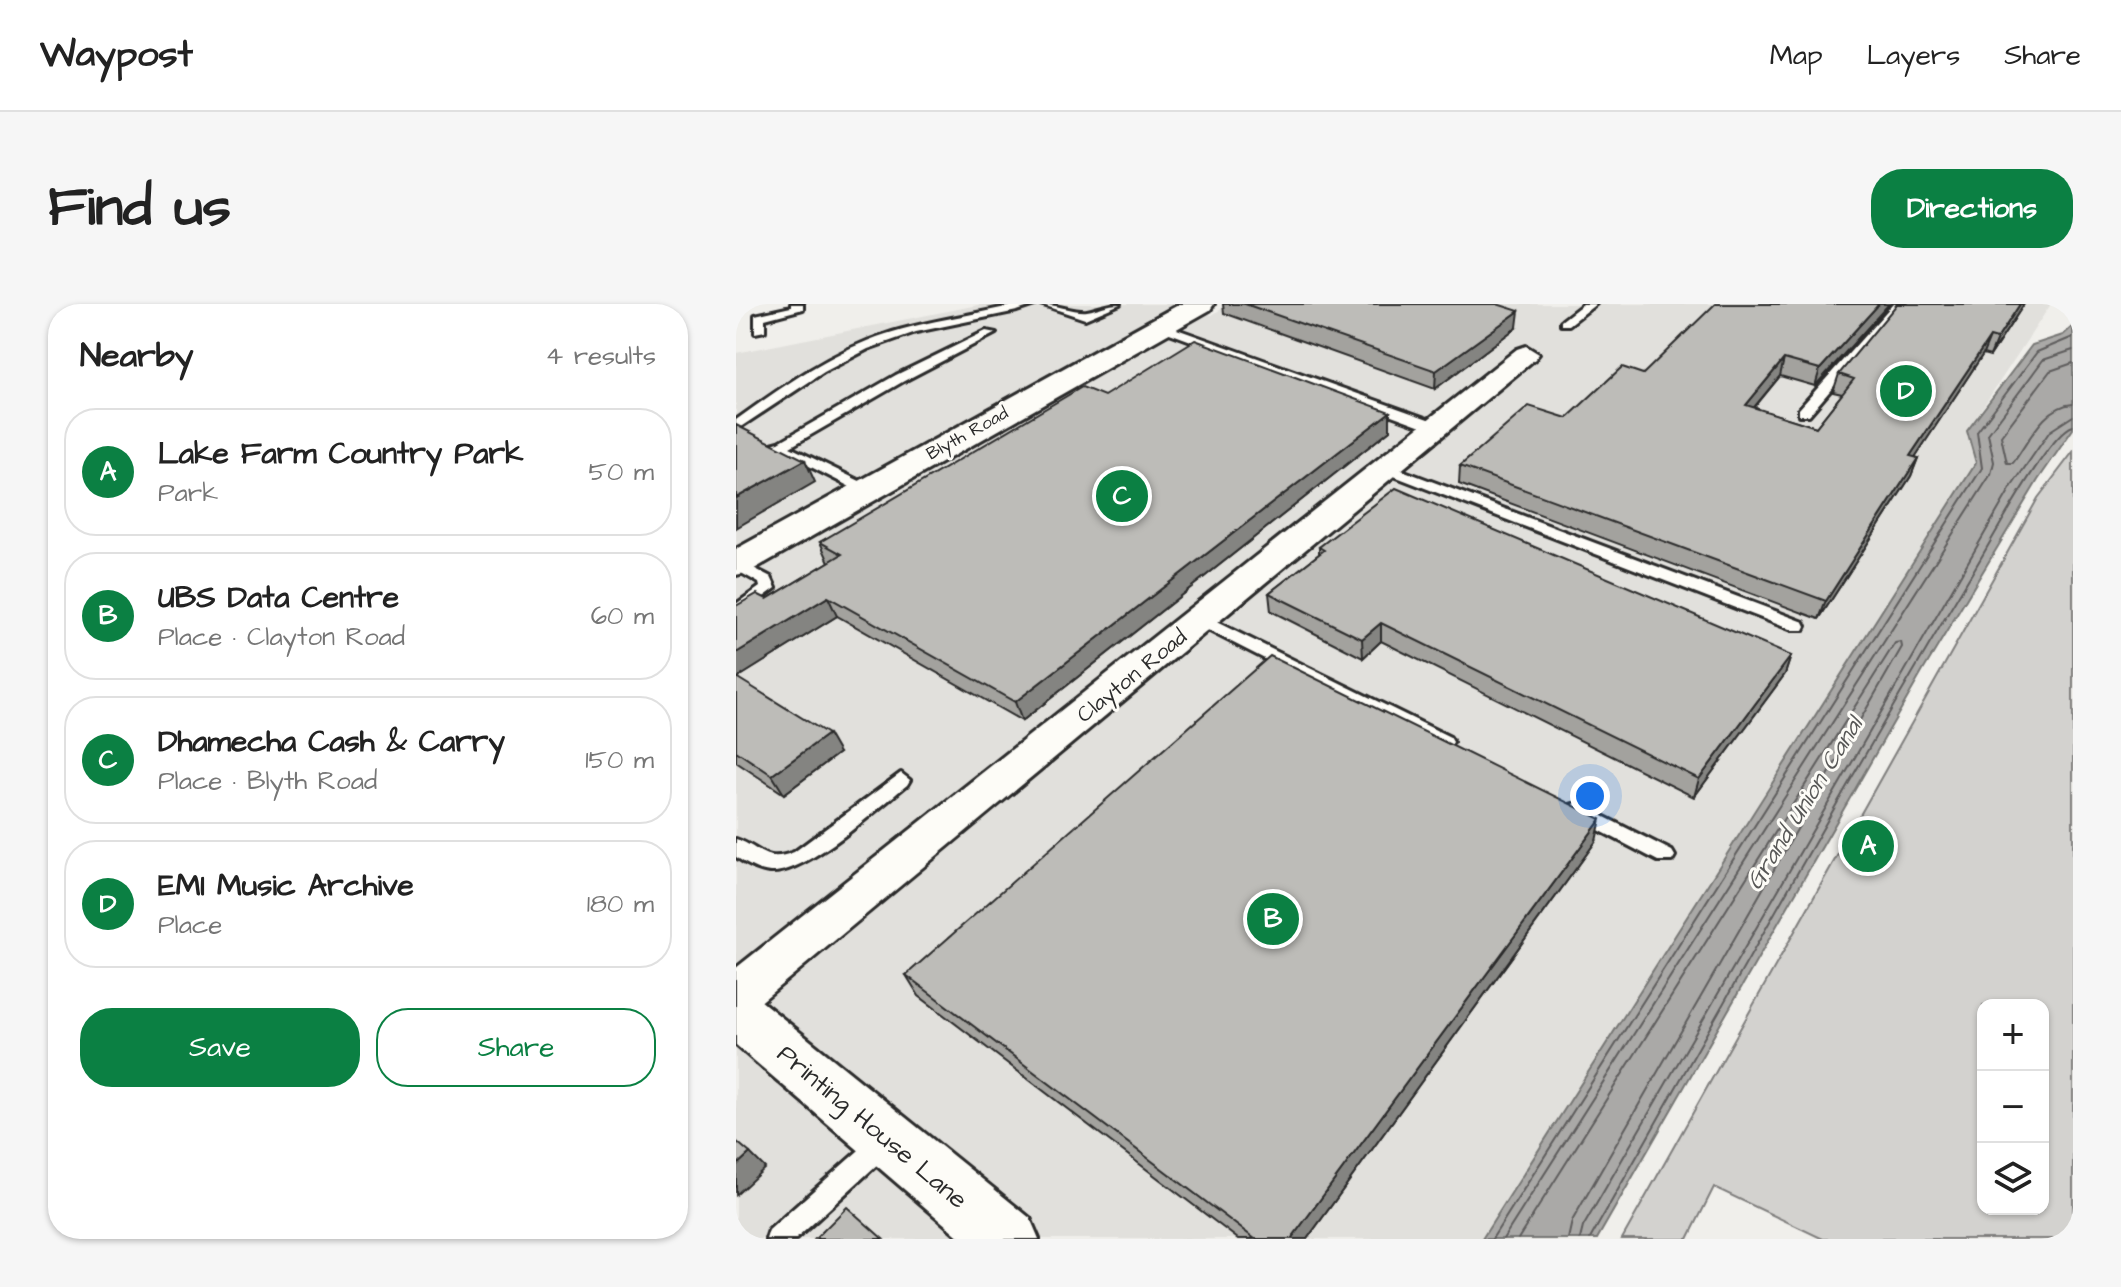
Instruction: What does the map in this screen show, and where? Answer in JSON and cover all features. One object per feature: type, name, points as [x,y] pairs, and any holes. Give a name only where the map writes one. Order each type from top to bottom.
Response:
[{"type":"street","name":"Blyth Road","points":[[736,564],[1200,304]]},
{"type":"street","name":"Clayton Road","points":[[736,995],[1526,354]]},
{"type":"street","name":"Printing House Lane","points":[[736,1013],[1009,1239]]},
{"type":"lane","points":[[759,331],[759,317],[797,309],[797,304]]},
{"type":"lane","points":[[865,489],[744,430],[815,370],[852,351],[912,330],[1032,304]]},
{"type":"lane","points":[[1046,304],[1085,316],[1114,304]]},
{"type":"lane","points":[[1565,323],[1590,304]]},
{"type":"lane","points":[[1804,412],[1899,304]]},
{"type":"lane","points":[[1160,326],[1437,427]]},
{"type":"lane","points":[[780,447],[900,378],[990,333]]},
{"type":"lane","points":[[1386,468],[1798,626]]},
{"type":"lane","points":[[736,564],[768,584],[766,593],[736,612]]},
{"type":"lane","points":[[1200,619],[1457,748]]},
{"type":"lane","points":[[736,847],[766,865],[788,863],[801,857],[901,780]]},
{"type":"lane","points":[[1554,798],[1665,856]]},
{"type":"lane","points":[[778,1239],[889,1138]]},
{"type":"shaded area","points":[[983,304],[1180,304],[1212,315],[1229,304],[2051,304],[1967,431],[1976,463],[1482,1239],[736,1239],[736,353]]},
{"type":"shaded area","points":[[2073,452],[2073,1239],[1823,1239],[1714,1187],[1688,1239],[1622,1239],[2038,498]]},
{"type":"water","name":"Grand Union Canal","points":[[2073,326],[2073,429],[2038,480],[1924,669],[1597,1239],[1482,1239],[1976,463],[1967,431],[2032,345],[2063,335]]},
{"type":"building","points":[[1245,304],[1497,304],[1519,311],[1436,371]]},
{"type":"building","points":[[1715,304],[1879,304],[1820,369],[1784,359],[1746,405],[1816,427],[1854,379],[1839,374],[1897,304],[2020,304],[1997,339],[1990,337],[1910,456],[1918,458],[1826,601],[1460,466],[1529,406],[1567,418],[1622,367],[1643,374]]},
{"type":"building","points":[[1195,340],[1390,412],[1015,702],[828,597],[736,653],[736,606],[757,594],[767,599],[842,554],[820,542],[1082,387],[1104,396]]},
{"type":"building","points":[[736,425],[805,460],[736,498]]},
{"type":"building","points":[[1396,488],[1791,656],[1699,779],[1381,623],[1362,639],[1269,593],[1324,550],[1319,547]]},
{"type":"building","points":[[1270,656],[1601,819],[1291,1239],[1255,1239],[906,975]]},
{"type":"building","points":[[736,677],[828,734],[772,775],[736,751]]},
{"type":"building","points":[[736,1141],[750,1153],[736,1166]]},
{"type":"building","points":[[847,1207],[883,1239],[815,1239]]},
{"type":"place","name":"EMI Music Archive","points":[[1906,391]]},
{"type":"place","name":"Dhamecha Cash & Carry","points":[[1122,496]]},
{"type":"place","name":"Lake Farm Country Park","points":[[1868,846]]},
{"type":"place","name":"UBS Data Centre","points":[[1273,919]]}]
